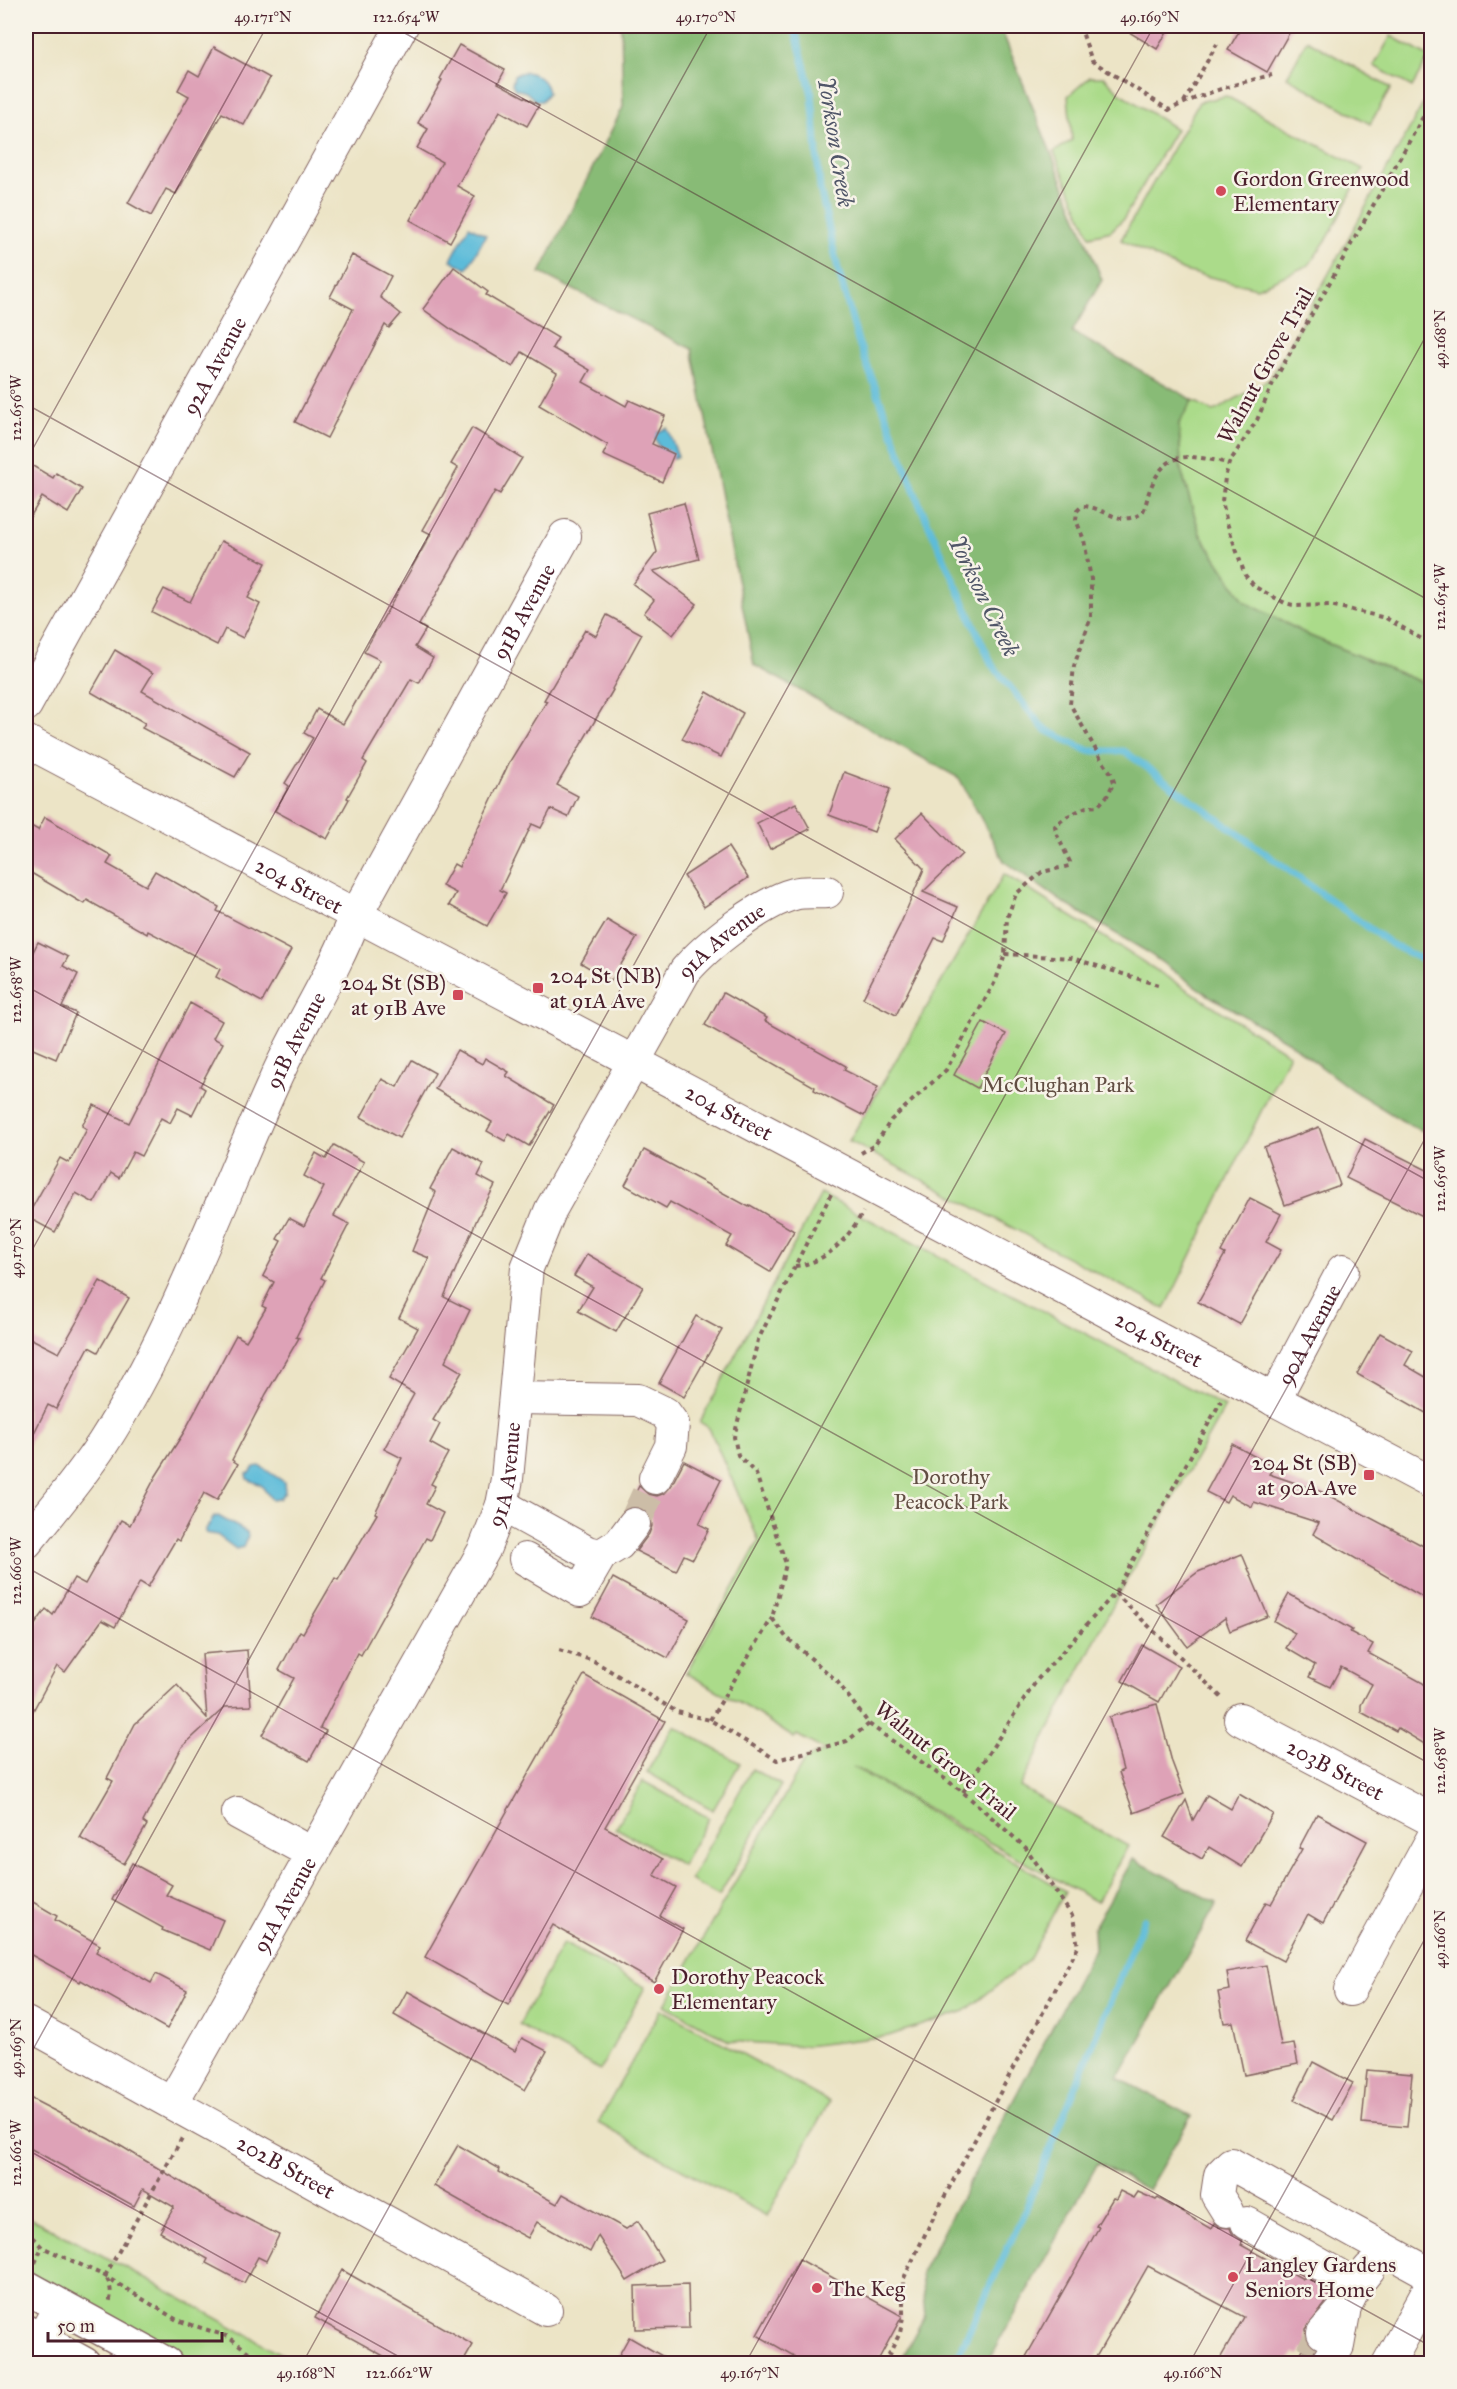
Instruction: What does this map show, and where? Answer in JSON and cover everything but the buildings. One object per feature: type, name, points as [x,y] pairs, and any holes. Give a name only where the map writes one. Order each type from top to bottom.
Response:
[{"type":"main road","points":[[29,2278],[60,2306],[166,2364]]},
{"type":"main road","points":[[31,2345],[84,2364]]},
{"type":"street","name":"92A Avenue","points":[[26,705],[402,26]]},
{"type":"street","name":"91B Avenue","points":[[26,1543],[67,1493],[103,1442],[138,1382],[180,1299],[275,1079],[342,951],[356,915],[565,536]]},
{"type":"street","name":"204 Street","points":[[26,741],[1431,1484]]},
{"type":"street","name":"91A Avenue","points":[[172,2103],[484,1550],[502,1505],[527,1268],[551,1209],[685,971],[702,951],[773,903],[794,894],[827,892]]},
{"type":"street","name":"90A Avenue","points":[[1274,1400],[1344,1270]]},
{"type":"street","points":[[515,1398],[638,1400],[665,1413],[673,1424],[671,1446],[655,1478]]},
{"type":"street","points":[[502,1505],[587,1552],[601,1555]]},
{"type":"street","points":[[525,1559],[580,1591],[601,1555],[619,1544],[634,1524]]},
{"type":"street","name":"203B Street","points":[[1240,1719],[1431,1820]]},
{"type":"street","points":[[238,1813],[313,1854]]},
{"type":"street","points":[[1350,1990],[1431,1839]]},
{"type":"street","name":"202B Street","points":[[26,2023],[546,2310]]},
{"type":"street","points":[[1350,2297],[1237,2217],[1217,2195],[1220,2175],[1232,2164],[1431,2275]]},
{"type":"street","points":[[1319,2354],[1338,2346],[1350,2297],[1384,2249]]},
{"type":"street","points":[[1388,2364],[1431,2283]]},
{"type":"street","points":[[31,2345],[60,2306]]},
{"type":"path","points":[[1080,26],[1092,61],[1169,110],[1184,102],[1272,75]]},
{"type":"path","points":[[1184,102],[1217,44]]},
{"type":"path","points":[[1431,50],[1426,59],[1431,62]]},
{"type":"path","name":"Walnut Grove Trail","points":[[1005,954],[1007,918],[1016,894],[1042,872],[1069,866],[1070,862],[1055,826],[1066,817],[1086,807],[1098,806],[1107,796],[1114,782],[1111,773],[1070,704],[1074,666],[1091,617],[1091,579],[1084,540],[1076,520],[1077,512],[1082,506],[1090,506],[1118,518],[1130,519],[1142,513],[1159,470],[1166,462],[1185,456],[1229,463],[1257,420],[1273,383],[1431,101]]},
{"type":"path","points":[[1229,463],[1222,501],[1238,558],[1245,575],[1255,587],[1285,603],[1297,606],[1330,605],[1386,618],[1431,645]]},
{"type":"path","points":[[856,1155],[875,1145],[891,1120],[946,1070],[996,980],[1005,954],[1072,958],[1158,985]]},
{"type":"path","points":[[710,1720],[772,1618],[786,1564],[756,1474],[738,1455],[734,1437],[758,1340],[833,1191]]},
{"type":"path","points":[[795,1266],[806,1265],[840,1244],[854,1228],[865,1209]]},
{"type":"path","points":[[963,1792],[1037,1680],[1115,1593],[1223,1398]]},
{"type":"path","points":[[1115,1593],[1215,1690]]},
{"type":"path","name":"Walnut Grove Trail","points":[[772,1618],[786,1637],[836,1680],[870,1724],[963,1792],[1026,1848],[1073,1917],[1078,1947],[932,2220],[903,2280],[903,2317],[900,2333],[884,2364]]},
{"type":"path","points":[[559,1650],[594,1661],[677,1712],[710,1720],[777,1760],[847,1741],[870,1724]]},
{"type":"path","points":[[105,2276],[183,2138]]},
{"type":"path","points":[[26,2231],[42,2247],[105,2276],[177,2320],[229,2337],[264,2364]]},
{"type":"path","points":[[29,2278],[42,2247]]},
{"type":"path","points":[[105,2276],[110,2284],[111,2297],[108,2308]]},
{"type":"green space","points":[[621,26],[1000,26],[1102,280],[1072,332],[1193,400],[1179,423],[1181,470],[1200,534],[1245,602],[1310,636],[1431,686],[1431,1134],[1411,1126],[1352,1090],[1287,1041],[1208,995],[1144,950],[1064,903],[1004,861],[959,778],[754,665],[692,349],[540,273],[623,107]]},
{"type":"green space","points":[[1391,36],[1429,57],[1412,87],[1374,66]]},
{"type":"green space","points":[[1307,40],[1391,88],[1370,124],[1287,77]]},
{"type":"green space","points":[[1090,77],[1104,77],[1120,93],[1176,129],[1124,218],[1111,231],[1090,236],[1054,152],[1072,140],[1068,96]]},
{"type":"green space","points":[[1431,90],[1431,686],[1310,636],[1245,602],[1200,534],[1181,470],[1179,423],[1193,400],[1213,412],[1270,379]]},
{"type":"green space","points":[[1226,96],[1363,169],[1329,236],[1309,265],[1257,288],[1184,271],[1121,240],[1199,102]]},
{"type":"green space","name":"McClughan Park","points":[[1004,874],[1289,1054],[1165,1309],[849,1141]]},
{"type":"green space","name":"Dorothy Peacock Park","points":[[821,1194],[1225,1407],[1115,1601],[1020,1787],[1128,1846],[1097,1902],[853,1767],[1065,1891],[1029,1960],[965,2011],[888,2036],[805,2046],[729,2041],[665,2005],[806,1758],[826,1751],[797,1735],[794,1738],[750,1709],[686,1673],[759,1541],[709,1428],[700,1422]]},
{"type":"green space","points":[[674,1726],[740,1763],[713,1810],[647,1772]]},
{"type":"green space","points":[[752,1769],[781,1785],[719,1896],[690,1880]]},
{"type":"green space","points":[[643,1781],[709,1818],[682,1865],[616,1828]]},
{"type":"green space","points":[[1133,1859],[1217,1903],[1118,2078],[1191,2116],[1148,2190],[1098,2163],[987,2363],[899,2363],[925,2315],[921,2273],[1094,1949],[1093,1929]]},
{"type":"green space","points":[[563,1943],[645,1987],[600,2070],[519,2025]]},
{"type":"green space","points":[[661,2009],[829,2102],[767,2216],[598,2123]]},
{"type":"green space","points":[[26,2216],[119,2264],[298,2363],[196,2363],[26,2271]]},
{"type":"water","points":[[526,72],[543,81],[548,93],[542,101],[536,101],[526,92],[515,89],[512,84],[514,76]]},
{"type":"water","points":[[469,226],[486,235],[467,269],[451,260]]},
{"type":"water","points":[[667,428],[678,456],[665,461],[653,434]]},
{"type":"water","points":[[260,1466],[284,1482],[285,1492],[279,1499],[272,1500],[261,1485],[247,1479],[246,1474],[250,1473],[254,1467]]},
{"type":"water","points":[[218,1516],[247,1532],[248,1536],[243,1547],[236,1549],[217,1535],[206,1533],[214,1517]]},
{"type":"waterway","name":"Yorkson Creek","points":[[794,26],[812,95],[820,188],[838,269],[858,341],[919,503],[992,665],[1044,729],[1089,751],[1124,751],[1391,944],[1432,965]]},
{"type":"waterway","points":[[954,2364],[1027,2206],[1144,1919]]},
{"type":"tunnel","points":[[634,1524],[655,1478]]},
{"type":"tunnel","points":[[1311,2354],[1323,2333]]},
{"type":"place","name":"Gordon Greenwood Elementary","points":[[1221,191]]},
{"type":"place","name":"204 St (NB) at 91A Ave","points":[[538,988]]},
{"type":"place","name":"204 St (SB) at 91B Ave","points":[[458,995]]},
{"type":"place","name":"204 St (SB) at 90A Ave","points":[[1369,1475]]},
{"type":"place","name":"Dorothy Peacock Elementary","points":[[659,1989]]},
{"type":"place","name":"Langley Gardens Seniors Home","points":[[1233,2277]]},
{"type":"place","name":"The Keg","points":[[817,2288]]}]
